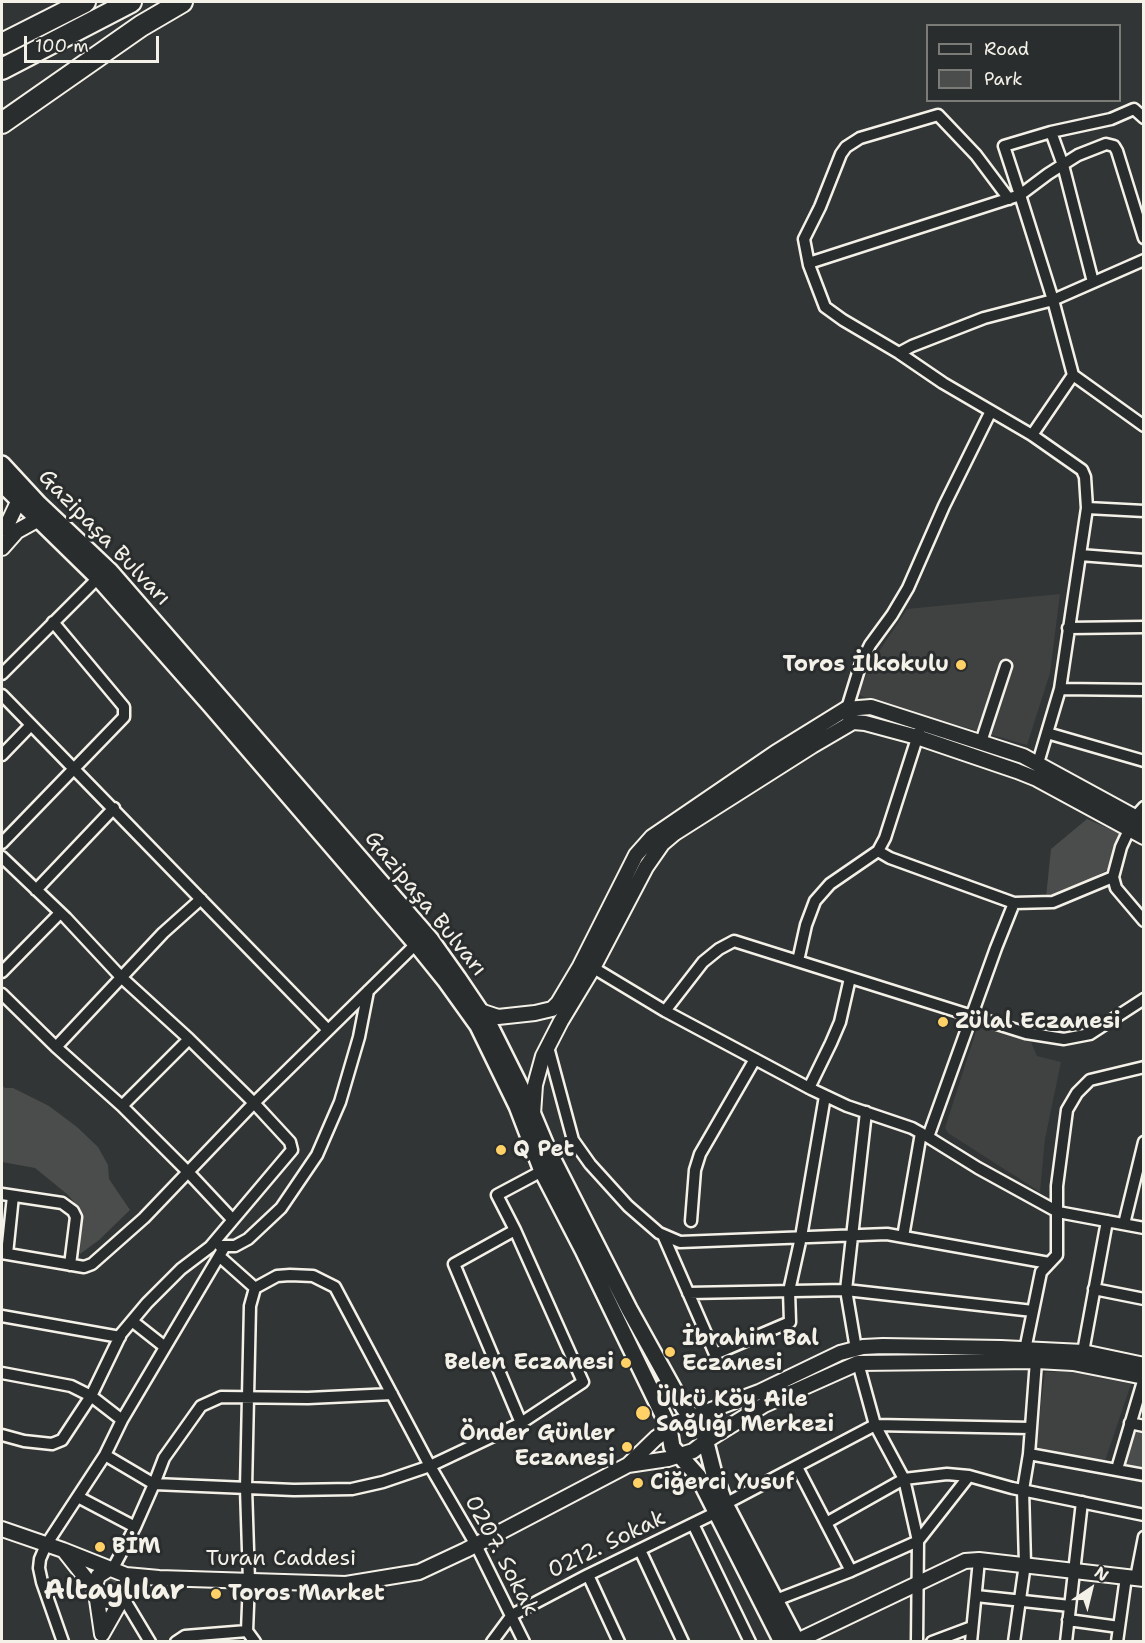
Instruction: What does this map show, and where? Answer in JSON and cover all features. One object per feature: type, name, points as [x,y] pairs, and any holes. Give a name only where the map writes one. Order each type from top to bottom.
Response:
[{"type":"highway","points":[[2,44],[85,2]]},
{"type":"highway","points":[[2,69],[131,2]]},
{"type":"highway","points":[[2,123],[141,26],[182,2]]},
{"type":"main road","name":"Gazipaşa Bulvarı","points":[[2,464],[39,504],[110,571],[431,940],[489,1024],[547,1148],[619,1290],[684,1408],[702,1427],[721,1508],[792,1641]]},
{"type":"main road","name":"Gazipaşa Bulvarı","points":[[2,484],[98,578],[416,944],[478,1026],[517,1106],[542,1171],[669,1428],[672,1447],[698,1476],[721,1508],[776,1600],[792,1641]]},
{"type":"street","points":[[1143,118],[1134,109],[1111,119],[1052,132],[1004,146],[1014,197],[1053,300],[1073,375],[1143,426]]},
{"type":"street","points":[[1014,197],[938,115],[860,138],[846,147],[804,239],[809,263],[825,306],[843,320],[899,353],[943,383],[1032,435],[1082,470],[1086,485],[1087,508],[1060,689],[1038,763]]},
{"type":"street","points":[[1052,132],[1094,282]]},
{"type":"street","points":[[809,263],[1014,197],[1078,155],[1106,144],[1114,146],[1118,151],[1143,238]]},
{"type":"street","points":[[899,353],[984,318],[1053,300],[1143,260]]},
{"type":"street","points":[[1032,435],[1073,375]]},
{"type":"street","points":[[844,727],[846,709],[861,663],[870,645],[908,588],[944,506],[991,411]]},
{"type":"street","points":[[2,529],[9,521],[18,502]]},
{"type":"street","points":[[1087,508],[1143,511]]},
{"type":"street","points":[[2,548],[17,531],[37,520]]},
{"type":"street","points":[[1080,555],[1143,560]]},
{"type":"street","points":[[2,674],[98,578]]},
{"type":"street","points":[[2,843],[124,717],[124,707],[53,622]]},
{"type":"street","points":[[1068,628],[1143,627]]},
{"type":"street","points":[[981,742],[1006,666]]},
{"type":"street","points":[[1060,689],[1143,690]]},
{"type":"street","points":[[2,695],[328,1030]]},
{"type":"street","points":[[533,1114],[535,1085],[543,1056],[588,965],[636,855],[652,837],[775,753],[846,709],[871,707],[920,730],[1138,819]]},
{"type":"street","points":[[480,1011],[498,1017],[527,1015],[552,1009],[588,965],[645,867],[662,844],[853,722],[920,730],[981,742],[1038,763],[1138,819],[1143,837]]},
{"type":"street","points":[[2,755],[32,725]]},
{"type":"street","points":[[798,961],[806,925],[815,901],[830,884],[878,851],[885,838],[920,730]]},
{"type":"street","points":[[1047,733],[1143,761]]},
{"type":"street","points":[[36,890],[114,808]]},
{"type":"street","points":[[1138,819],[1121,847],[1113,878],[1116,888],[1143,921]]},
{"type":"street","points":[[878,851],[890,858],[1014,903],[1053,902],[1113,878]]},
{"type":"street","points":[[2,857],[122,977],[254,1103],[290,1142],[292,1150],[210,1247],[181,1269],[132,1321],[120,1337],[91,1396],[62,1440],[52,1444],[24,1441],[2,1435]]},
{"type":"street","points":[[56,1047],[163,933],[201,899]]},
{"type":"street","points":[[903,1237],[924,1135],[1014,903]]},
{"type":"street","points":[[2,972],[60,913]]},
{"type":"street","points":[[664,1011],[703,962],[734,941],[1026,1033],[1064,1039],[1090,1034],[1143,999]]},
{"type":"street","points":[[70,1265],[76,1217],[73,1211],[62,1203],[7,1195],[3,1255],[70,1265],[84,1267],[92,1264],[144,1218],[254,1103],[416,944]]},
{"type":"street","points":[[588,965],[664,1011],[809,1088],[924,1135],[1058,1212],[1143,1228]]},
{"type":"street","points":[[809,1088],[840,1022],[850,978]]},
{"type":"street","points":[[63,1641],[39,1568],[46,1545],[105,1455],[122,1420],[222,1251],[248,1239],[280,1208],[317,1155],[340,1102],[359,1037],[368,991]]},
{"type":"street","points":[[2,994],[56,1047],[122,1106],[232,1220]]},
{"type":"street","points":[[122,1106],[189,1039]]},
{"type":"street","points":[[548,1047],[573,1140],[590,1164],[628,1206],[663,1235],[680,1242],[887,1234],[1049,1263]]},
{"type":"street","points":[[690,1221],[695,1170],[700,1154],[755,1059]]},
{"type":"street","points":[[1025,1350],[1041,1272],[1057,1255],[1057,1186],[1067,1110],[1077,1093],[1090,1080],[1143,1067]]},
{"type":"street","points":[[663,1235],[715,1354],[790,1322],[789,1292],[801,1237],[825,1096]]},
{"type":"street","points":[[866,1112],[846,1290],[857,1356],[875,1425],[904,1479],[918,1541],[917,1641]]},
{"type":"street","points":[[1125,1224],[1143,1142]]},
{"type":"street","points":[[105,1455],[154,1485],[352,1489],[383,1482],[430,1466],[521,1423],[583,1382],[497,1195],[542,1171]]},
{"type":"street","points":[[1083,1352],[1107,1221]]},
{"type":"street","points":[[515,1230],[454,1264],[521,1423]]},
{"type":"street","points":[[210,1247],[222,1251],[255,1288],[250,1306],[246,1488],[249,1581],[247,1631],[255,1641]]},
{"type":"street","name":"0207. Sokak","points":[[255,1288],[277,1276],[290,1275],[313,1276],[335,1287],[430,1466],[476,1545],[524,1641]]},
{"type":"street","points":[[1094,1289],[1143,1299]]},
{"type":"street","points":[[688,1293],[846,1290],[1033,1311]]},
{"type":"street","points":[[2,1316],[120,1337]]},
{"type":"street","points":[[132,1321],[165,1347]]},
{"type":"street","points":[[628,1465],[668,1459],[693,1451],[764,1405],[857,1356],[883,1346],[1083,1352],[1143,1365]]},
{"type":"street","points":[[628,1465],[669,1428],[679,1422],[759,1392],[840,1353],[857,1356],[1073,1363],[1143,1377],[1117,1469]]},
{"type":"street","points":[[1014,1641],[1025,1564],[1023,1490],[1029,1454],[1036,1361]]},
{"type":"street","points":[[2,1373],[71,1386],[91,1396],[122,1420]]},
{"type":"street","points":[[116,1571],[164,1458],[201,1406],[221,1397],[308,1398],[392,1394]]},
{"type":"street","points":[[1130,1423],[1143,1426]]},
{"type":"street","points":[[875,1425],[1031,1428]]},
{"type":"street","name":"0212. Sokak","points":[[492,1641],[512,1615],[693,1524],[875,1425]]},
{"type":"street","points":[[1029,1454],[1143,1475]]},
{"type":"street","name":"Turan Caddesi","points":[[2,1528],[116,1571],[159,1578],[346,1584],[419,1572],[476,1545],[628,1465]]},
{"type":"street","points":[[797,1467],[851,1571]]},
{"type":"street","points":[[826,1523],[904,1479],[947,1474],[969,1476],[1023,1490],[1143,1515]]},
{"type":"street","points":[[776,1600],[851,1571],[918,1541],[969,1476]]},
{"type":"street","points":[[78,1497],[135,1527]]},
{"type":"street","points":[[1066,1641],[1082,1502]]},
{"type":"street","points":[[693,1524],[750,1641]]},
{"type":"street","points":[[1117,1641],[1119,1627],[1135,1578],[1143,1538]]},
{"type":"street","points":[[63,1550],[103,1600],[114,1602],[124,1595]]},
{"type":"street","points":[[640,1550],[683,1641]]},
{"type":"street","points":[[971,1641],[979,1560]]},
{"type":"street","points":[[792,1641],[965,1561],[1025,1564],[1135,1578]]},
{"type":"street","points":[[100,1638],[96,1581],[98,1576],[116,1571]]},
{"type":"street","points":[[100,1638],[128,1588],[116,1571]]},
{"type":"street","points":[[588,1575],[619,1641]]},
{"type":"street","name":"Turan Caddesi","points":[[124,1595],[159,1578]]},
{"type":"street","points":[[124,1595],[150,1641]]},
{"type":"street","points":[[976,1596],[1070,1606]]},
{"type":"street","points":[[1068,1620],[1119,1627]]},
{"type":"street","points":[[932,1641],[972,1627]]},
{"type":"street","points":[[176,1641],[185,1636],[247,1631]]},
{"type":"shaded area","name":"Toros İlkokulu","points":[[1060,594],[1050,673],[1027,745],[877,702],[857,694],[876,656],[907,609]]},
{"type":"shaded area","points":[[978,1025],[1031,1042],[1037,1056],[1061,1062],[1045,1139],[1040,1192],[948,1133],[945,1128]]},
{"type":"shaded area","points":[[1045,1372],[1072,1372],[1131,1384],[1105,1461],[1035,1450]]},
{"type":"green space","points":[[1087,819],[1121,834],[1111,868],[1083,883],[1046,897],[1051,849]]},
{"type":"green space","points":[[2,1085],[49,1106],[77,1127],[98,1147],[108,1165],[109,1179],[130,1210],[99,1240],[80,1254],[81,1210],[67,1194],[35,1168],[2,1162]]},
{"type":"green space","points":[[1135,1427],[1143,1429],[1143,1470],[1128,1467],[1124,1462]]},
{"type":"green space","points":[[109,1579],[115,1579],[119,1586],[115,1593],[109,1593],[105,1589],[105,1583]]},
{"type":"place","name":"Toros İlkokulu","points":[[961,665]]},
{"type":"place","name":"Zülal Eczanesi","points":[[943,1022]]},
{"type":"place","name":"Q Pet","points":[[501,1150]]},
{"type":"place","name":"İbrahim Bal Eczanesi","points":[[670,1352]]},
{"type":"place","name":"Belen Eczanesi","points":[[626,1363]]},
{"type":"place","name":"Ülkü Köy Aile Sağlığı Merkezi","points":[[643,1413]]},
{"type":"place","name":"Önder Günler Eczanesi","points":[[627,1447]]},
{"type":"place","name":"Ciğerci Yusuf","points":[[638,1483]]},
{"type":"place","name":"BİM","points":[[100,1547]]},
{"type":"place","name":"Toros Market","points":[[216,1594]]},
{"type":"district","name":"Altaylılar","points":[[114,1592]]}]
